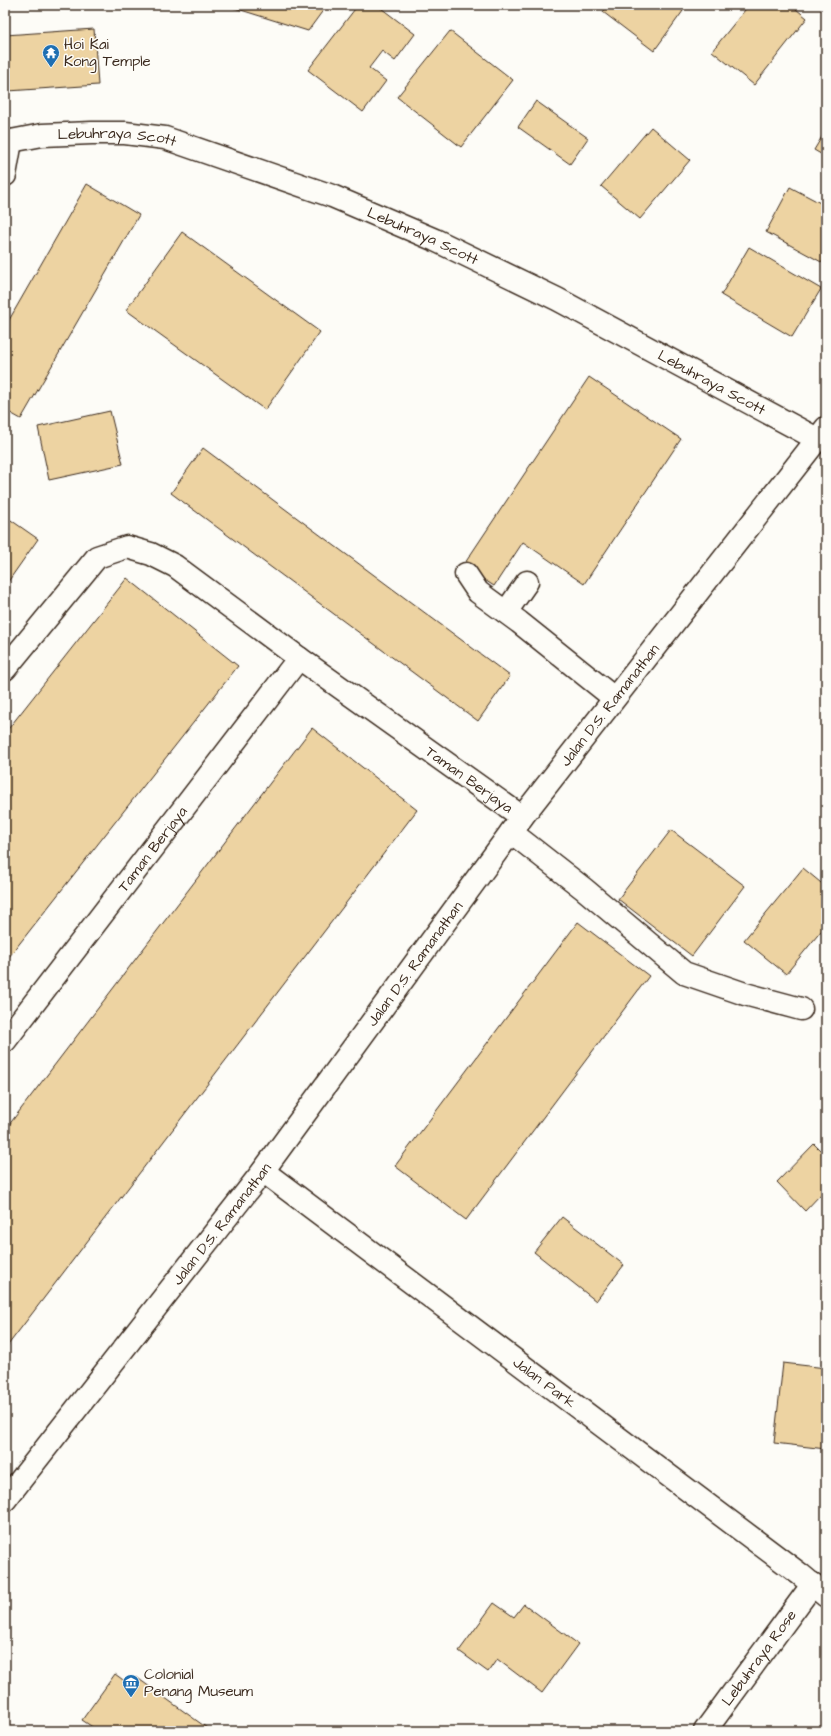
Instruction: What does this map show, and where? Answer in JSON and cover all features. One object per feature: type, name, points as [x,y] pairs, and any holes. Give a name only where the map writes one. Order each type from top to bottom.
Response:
[{"type":"street","name":"Lebuhraya Scott","points":[[8,136],[125,133],[164,138],[332,196],[435,240],[557,299],[822,434]]},
{"type":"street","points":[[5,175],[8,136]]},
{"type":"street","name":"Jalan D.S. Ramanathan","points":[[5,1500],[263,1170],[516,825],[822,434]]},
{"type":"street","name":"Taman Berjaya","points":[[5,669],[97,557],[127,547],[151,554],[175,566],[299,658],[516,825],[584,890],[684,973],[745,994],[801,1009]]},
{"type":"street","points":[[466,574],[478,592],[506,612],[614,698]]},
{"type":"street","points":[[506,612],[527,582]]},
{"type":"street","name":"Taman Berjaya","points":[[5,1041],[299,658]]},
{"type":"street","name":"Jalan Park","points":[[263,1170],[819,1590]]},
{"type":"street","name":"Lebuhraya Rose","points":[[705,1731],[819,1590]]},
{"type":"building","points":[[225,5],[327,5],[308,31]]},
{"type":"building","points":[[358,5],[377,5],[415,34],[395,61],[382,51],[369,68],[386,81],[363,112],[308,70]]},
{"type":"building","points":[[608,5],[675,5],[683,11],[654,51],[603,12]]},
{"type":"building","points":[[749,5],[791,5],[807,18],[754,85],[712,51]]},
{"type":"building","name":"Hoi Kai Kong Temple","points":[[94,29],[98,85],[8,91],[5,35]]},
{"type":"building","points":[[450,31],[513,80],[461,147],[397,97]]},
{"type":"building","points":[[536,101],[588,138],[570,164],[518,127]]},
{"type":"building","points":[[651,127],[690,160],[640,219],[601,186]]},
{"type":"building","points":[[826,130],[826,157],[814,150]]},
{"type":"building","points":[[87,184],[139,215],[21,419],[5,410],[5,327]]},
{"type":"building","points":[[790,187],[826,206],[825,264],[766,232]]},
{"type":"building","points":[[182,232],[320,332],[265,410],[126,310]]},
{"type":"building","points":[[749,247],[821,289],[792,337],[721,295]]},
{"type":"building","points":[[589,377],[681,439],[584,584],[523,542],[494,586],[463,566]]},
{"type":"building","points":[[110,411],[123,464],[49,480],[38,427]]},
{"type":"building","points":[[203,448],[510,676],[478,721],[171,493]]},
{"type":"building","points":[[5,516],[38,539],[5,586]]},
{"type":"building","points":[[127,578],[238,666],[5,962],[5,733]]},
{"type":"building","points":[[312,728],[417,810],[5,1349],[5,1130]]},
{"type":"building","points":[[671,830],[745,886],[692,956],[618,899]]},
{"type":"building","points":[[803,868],[826,887],[826,925],[786,974],[744,940]]},
{"type":"building","points":[[578,922],[649,976],[466,1220],[395,1166]]},
{"type":"building","points":[[814,1144],[826,1156],[826,1199],[821,1194],[805,1211],[777,1182]]},
{"type":"building","points":[[562,1217],[624,1265],[596,1301],[534,1252]]},
{"type":"building","points":[[783,1363],[826,1368],[826,1449],[774,1443]]},
{"type":"building","points":[[494,1603],[514,1617],[524,1604],[578,1644],[542,1693],[497,1659],[488,1672],[459,1651]]},
{"type":"building","name":"Colonial Penang Museum","points":[[115,1674],[130,1685],[136,1677],[207,1728],[205,1731],[92,1731],[94,1728],[82,1720]]},
{"type":"place","name":"Hoi Kai Kong Temple","points":[[51,68]]},
{"type":"place","name":"Colonial Penang Museum","points":[[131,1698]]}]
